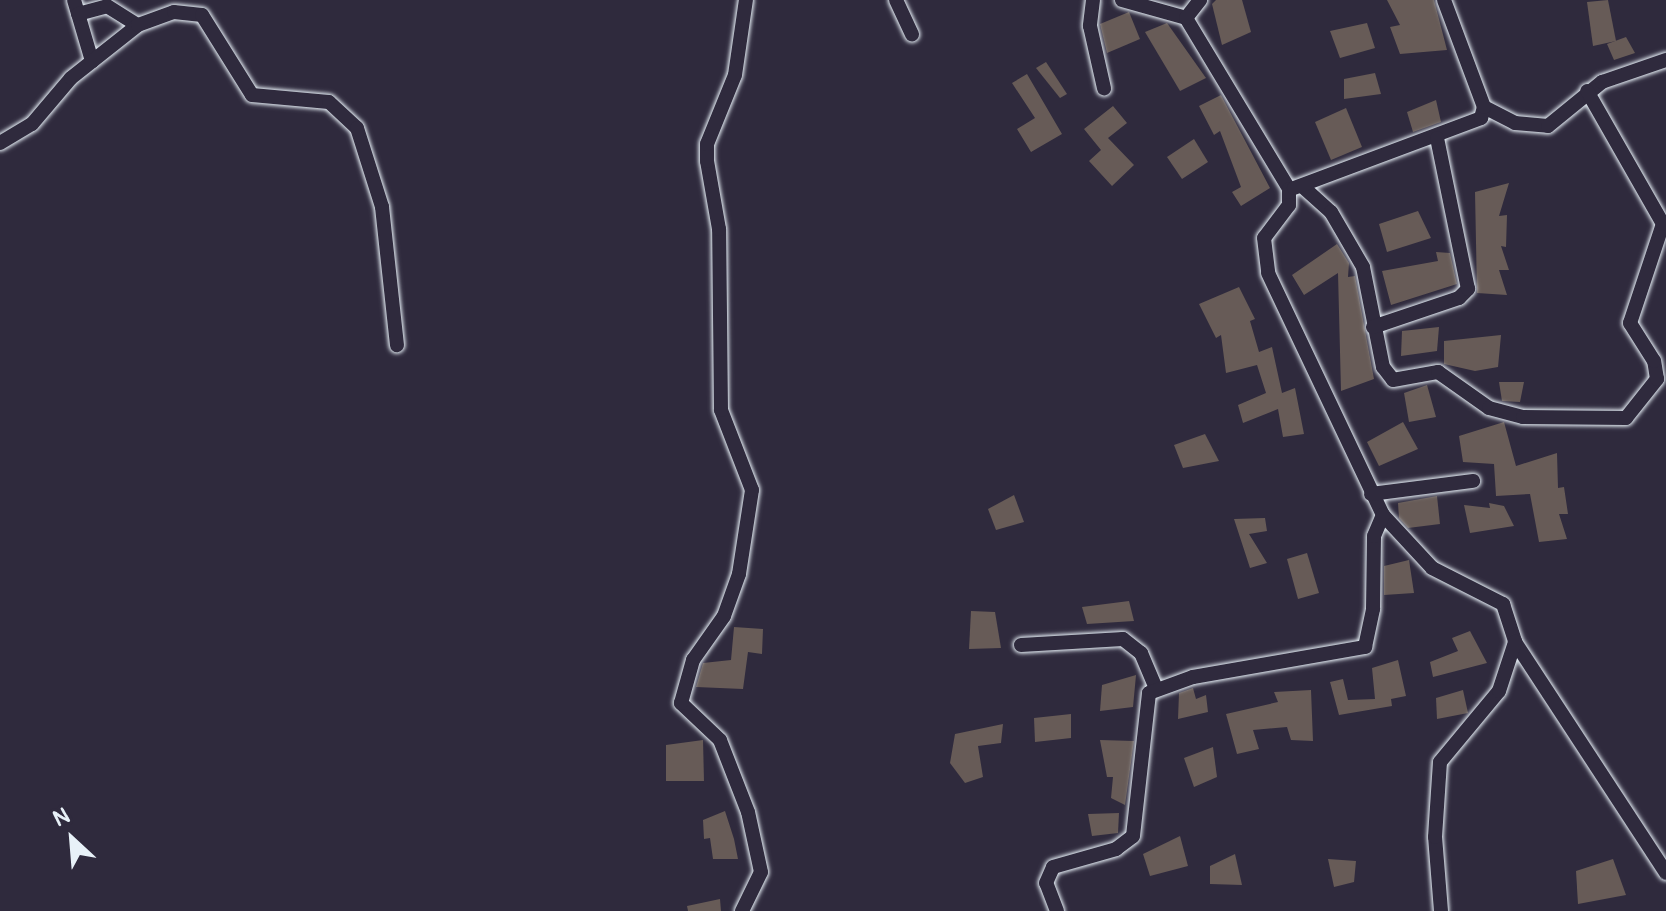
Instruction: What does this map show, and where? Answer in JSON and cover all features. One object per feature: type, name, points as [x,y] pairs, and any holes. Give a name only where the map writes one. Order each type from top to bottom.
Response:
[{"type":"street","points":[[742,911],[761,872],[748,812],[720,740],[681,703],[693,660],[724,616],[739,574],[752,490],[721,410],[719,229],[707,161],[707,144],[735,75],[746,0]]},
{"type":"street","points":[[896,0],[912,35]]},
{"type":"street","points":[[1093,0],[1090,26],[1104,88]]},
{"type":"street","points":[[1122,0],[1186,18],[1296,187],[1331,212],[1363,267],[1373,327],[1393,380],[1438,372],[1489,408],[1523,417],[1631,416],[1657,379],[1654,361],[1630,323],[1663,224],[1587,91]]},
{"type":"street","points":[[1186,18],[1200,0]]},
{"type":"street","points":[[1444,0],[1484,107],[1515,123],[1548,126],[1587,91],[1666,60]]},
{"type":"street","points":[[92,61],[76,7],[107,6],[138,25]]},
{"type":"street","points":[[0,143],[32,124],[92,61],[138,25],[174,12],[202,15],[252,95],[329,102],[357,128],[382,207],[397,345]]},
{"type":"street","points":[[1484,107],[1477,123],[1296,187],[1289,205],[1264,238],[1268,273],[1383,515],[1432,568],[1503,604],[1515,642],[1666,871]]},
{"type":"street","points":[[1373,327],[1459,298],[1468,289],[1437,138]]},
{"type":"street","points":[[1371,494],[1473,481]]},
{"type":"street","points":[[1057,911],[1046,883],[1053,867],[1116,849],[1133,836],[1143,710],[1156,689],[1365,647],[1373,609],[1374,536],[1383,515]]},
{"type":"street","points":[[1021,645],[1123,639],[1141,653],[1156,689]]},
{"type":"street","points":[[1441,911],[1435,837],[1440,762],[1499,691],[1515,642]]},
{"type":"building","points":[[1216,0],[1242,0],[1251,32],[1222,45],[1212,4]]},
{"type":"building","points":[[1387,0],[1434,0],[1447,50],[1400,54],[1390,27],[1400,25]]},
{"type":"building","points":[[1608,0],[1616,41],[1593,46],[1587,2]]},
{"type":"building","points":[[1129,12],[1140,39],[1107,53],[1100,24]]},
{"type":"building","points":[[1167,23],[1206,78],[1180,91],[1145,32]]},
{"type":"building","points":[[1367,23],[1375,48],[1340,58],[1330,31]]},
{"type":"building","points":[[1626,37],[1635,53],[1614,60],[1607,44]]},
{"type":"building","points":[[1046,62],[1067,94],[1060,98],[1036,68]]},
{"type":"building","points":[[1375,73],[1381,94],[1344,99],[1344,79]]},
{"type":"building","points":[[1027,74],[1062,134],[1031,152],[1017,129],[1035,118],[1012,83]]},
{"type":"building","points":[[1221,95],[1270,188],[1241,206],[1232,192],[1241,187],[1220,131],[1214,135],[1199,106]]},
{"type":"building","points":[[1436,100],[1441,122],[1413,132],[1407,112]]},
{"type":"building","points":[[1113,106],[1127,123],[1108,138],[1134,165],[1112,186],[1089,161],[1101,150],[1084,129]]},
{"type":"building","points":[[1346,108],[1362,147],[1331,160],[1315,122]]},
{"type":"building","points":[[1194,139],[1208,162],[1182,179],[1167,157]]},
{"type":"building","points":[[1509,183],[1499,216],[1507,215],[1506,247],[1501,246],[1509,270],[1499,270],[1507,295],[1477,293],[1475,192]]},
{"type":"building","points":[[1418,211],[1431,238],[1387,252],[1379,224]]},
{"type":"building","points":[[1337,244],[1349,263],[1348,277],[1355,276],[1374,379],[1341,391],[1338,273],[1304,295],[1292,275]]},
{"type":"building","points":[[1436,252],[1450,253],[1457,284],[1391,305],[1382,271],[1438,261]]},
{"type":"building","points":[[1239,287],[1255,319],[1250,321],[1259,352],[1272,347],[1282,393],[1295,388],[1304,434],[1283,437],[1278,409],[1243,423],[1238,405],[1266,393],[1257,365],[1226,373],[1221,335],[1216,338],[1199,304]]},
{"type":"building","points":[[1439,327],[1437,351],[1401,356],[1402,331]]},
{"type":"building","points":[[1501,335],[1498,367],[1475,371],[1444,364],[1444,341]]},
{"type":"building","points":[[1499,382],[1524,382],[1520,402],[1502,401]]},
{"type":"building","points":[[1427,385],[1436,417],[1409,422],[1404,393]]},
{"type":"building","points":[[1403,422],[1418,449],[1379,466],[1367,442]]},
{"type":"building","points":[[1504,422],[1516,466],[1557,453],[1558,488],[1564,487],[1568,514],[1559,514],[1567,539],[1539,542],[1530,494],[1496,496],[1494,464],[1463,462],[1459,436]]},
{"type":"building","points":[[1205,434],[1219,461],[1183,468],[1174,445]]},
{"type":"building","points":[[1014,495],[1024,522],[996,530],[988,509]]},
{"type":"building","points":[[1437,496],[1440,524],[1408,528],[1399,518],[1398,503]]},
{"type":"building","points":[[1489,503],[1504,506],[1514,526],[1470,533],[1464,505],[1490,508]]},
{"type":"building","points":[[1265,518],[1267,531],[1249,534],[1267,563],[1250,568],[1234,519]]},
{"type":"building","points":[[1307,553],[1319,593],[1298,599],[1287,559]]},
{"type":"building","points":[[1409,560],[1414,593],[1384,595],[1384,566]]},
{"type":"building","points":[[1129,601],[1134,621],[1087,624],[1082,607]]},
{"type":"building","points":[[971,611],[995,612],[1001,648],[969,649]]},
{"type":"building","points":[[734,627],[763,629],[762,654],[748,652],[743,689],[696,687],[703,663],[731,660]]},
{"type":"building","points":[[1470,631],[1487,663],[1433,677],[1430,662],[1458,651],[1452,638]]},
{"type":"building","points":[[1398,660],[1406,696],[1391,699],[1392,706],[1339,715],[1330,682],[1343,679],[1348,700],[1375,699],[1372,668]]},
{"type":"building","points":[[1136,675],[1133,707],[1100,711],[1102,685]]},
{"type":"building","points":[[1193,688],[1196,699],[1206,695],[1208,712],[1178,719],[1179,693]]},
{"type":"building","points":[[1311,690],[1313,741],[1291,740],[1287,727],[1253,730],[1259,749],[1237,754],[1226,714],[1278,702],[1274,692]]},
{"type":"building","points":[[1463,690],[1468,713],[1437,719],[1436,698]]},
{"type":"building","points":[[1071,714],[1071,738],[1035,742],[1034,718]]},
{"type":"building","points":[[1003,724],[1001,743],[978,746],[983,777],[965,783],[950,763],[955,734]]},
{"type":"building","points":[[703,740],[704,781],[666,781],[666,745]]},
{"type":"building","points":[[1100,740],[1134,741],[1125,805],[1111,798],[1113,777],[1107,777]]},
{"type":"building","points":[[1213,747],[1217,777],[1194,787],[1184,758]]},
{"type":"building","points":[[725,811],[738,859],[713,859],[710,838],[704,839],[703,820]]},
{"type":"building","points":[[1119,813],[1118,833],[1092,836],[1088,814]]},
{"type":"building","points":[[1180,836],[1188,866],[1150,876],[1143,854]]},
{"type":"building","points":[[1235,854],[1242,885],[1210,884],[1210,866]]},
{"type":"building","points":[[1328,859],[1356,861],[1354,882],[1334,887]]},
{"type":"building","points":[[1613,859],[1626,895],[1578,904],[1576,871]]},
{"type":"building","points":[[720,899],[721,911],[688,911],[687,906]]}]
